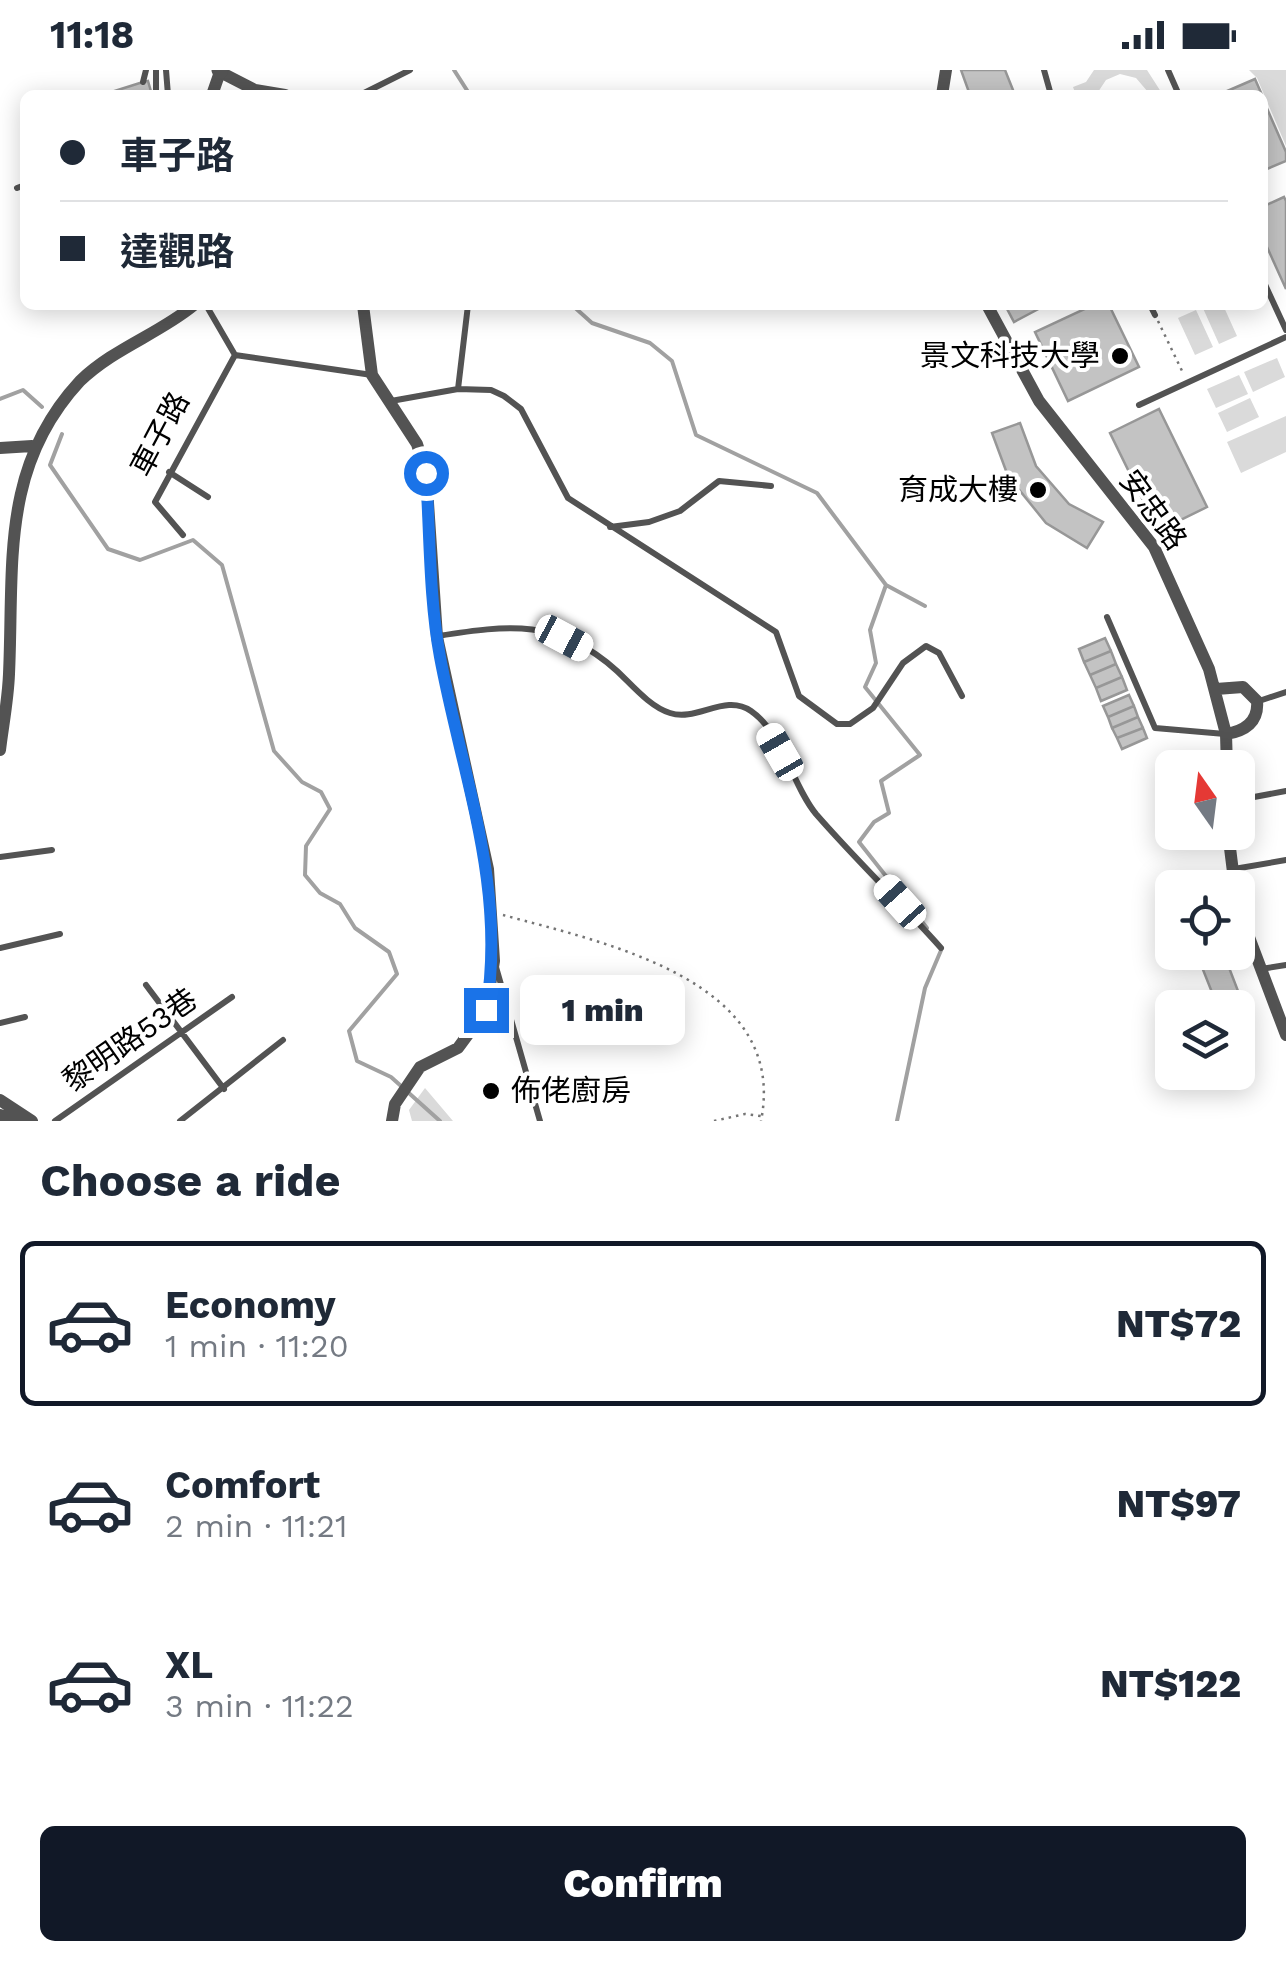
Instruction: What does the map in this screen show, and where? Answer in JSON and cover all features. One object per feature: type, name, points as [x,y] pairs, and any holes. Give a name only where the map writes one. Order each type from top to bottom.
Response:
[{"type":"street","points":[[220,71],[255,90]]},
{"type":"street","points":[[0,750],[9,676],[11,512],[32,446],[82,379],[116,352],[186,310]]},
{"type":"street","points":[[364,310],[372,375],[417,444],[426,473],[436,637],[488,869],[494,960],[486,1010],[467,1038],[420,1068],[395,1104],[392,1121]]},
{"type":"street","name":"安忠路","points":[[989,310],[1007,349],[1039,401],[1154,546],[1216,688],[1227,750]]},
{"type":"street","points":[[0,448],[32,446]]},
{"type":"street","points":[[1216,688],[1243,687],[1257,701],[1254,720],[1226,734]]},
{"type":"street","points":[[1230,850],[1232,870]]},
{"type":"street","points":[[1255,958],[1285,1033]]},
{"type":"street","points":[[0,1100],[32,1121]]},
{"type":"street","points":[[0,1115],[20,1121]]},
{"type":"lane","points":[[144,82],[146,70]]},
{"type":"lane","points":[[370,90],[410,70]]},
{"type":"lane","points":[[1268,291],[1286,330]]},
{"type":"lane","points":[[209,310],[235,355],[372,375]]},
{"type":"lane","points":[[458,389],[467,310]]},
{"type":"lane","points":[[1152,310],[1155,315]]},
{"type":"lane","points":[[1139,405],[1286,338]]},
{"type":"lane","name":"車子路","points":[[183,535],[155,502],[235,355]]},
{"type":"lane","points":[[389,401],[458,389],[492,390],[520,409],[562,492],[609,527],[776,632],[799,696],[837,724],[850,724],[872,708],[884,697],[902,663],[926,646],[939,653],[962,696]]},
{"type":"lane","points":[[170,472],[208,497]]},
{"type":"lane","points":[[609,527],[649,522],[680,511],[719,481],[771,486]]},
{"type":"lane","points":[[1106,617],[1154,728],[1226,734]]},
{"type":"lane","points":[[436,637],[506,625],[530,628],[564,638],[604,659],[656,706],[673,715],[692,715],[721,706],[750,710],[764,724],[814,811],[941,948]]},
{"type":"lane","points":[[1257,701],[1286,692]]},
{"type":"lane","points":[[1255,797],[1286,792]]},
{"type":"lane","points":[[0,857],[52,850]]},
{"type":"lane","points":[[1232,870],[1286,860]]},
{"type":"lane","points":[[0,948],[60,934]]},
{"type":"lane","points":[[494,960],[540,1121]]},
{"type":"lane","points":[[1259,970],[1286,965]]},
{"type":"lane","points":[[146,985],[224,1089]]},
{"type":"lane","name":"黎明路53巷","points":[[55,1121],[232,997]]},
{"type":"lane","points":[[0,1023],[25,1018]]},
{"type":"lane","points":[[180,1121],[284,1040]]},
{"type":"path","points":[[1155,315],[1188,383]]},
{"type":"path","points":[[492,912],[598,942],[710,990],[748,1030],[768,1086],[761,1119],[745,1114],[714,1121]]},
{"type":"shaded area","points":[[1094,70],[1147,70],[1160,90],[1146,90],[1136,78],[1120,74],[1106,80],[1099,90],[1074,90],[1073,87],[1086,82]]},
{"type":"shaded area","points":[[1249,70],[1286,70],[1286,146],[1268,104],[1268,90],[1262,90]]},
{"type":"shaded area","points":[[1196,310],[1213,347],[1195,355],[1178,318]]},
{"type":"shaded area","points":[[1204,310],[1225,310],[1237,336],[1219,344]]},
{"type":"shaded area","points":[[1277,358],[1285,377],[1253,392],[1244,372]]},
{"type":"shaded area","points":[[1239,375],[1248,394],[1216,408],[1207,389]]},
{"type":"shaded area","points":[[1250,398],[1259,417],[1227,432],[1218,413]]},
{"type":"shaded area","points":[[1286,416],[1286,452],[1241,473],[1227,442]]},
{"type":"shaded area","points":[[425,1088],[453,1121],[412,1121],[409,1110]]},
{"type":"building","points":[[961,70],[1005,70],[1013,90],[968,90]]},
{"type":"building","points":[[1255,79],[1260,90],[1230,90]]},
{"type":"building","points":[[148,81],[151,90],[118,90]]},
{"type":"building","points":[[1268,111],[1286,152],[1286,161],[1268,168]]},
{"type":"building","points":[[1284,197],[1286,201],[1286,289],[1268,249],[1268,204]]},
{"type":"building","points":[[1008,310],[1037,310],[1014,322]]},
{"type":"building","points":[[1082,310],[1111,310],[1139,367],[1068,401],[1035,332]]},
{"type":"building","points":[[1159,409],[1207,507],[1158,531],[1110,433]]},
{"type":"building","name":"育成大樓","points":[[1020,423],[1036,466],[1069,504],[1103,522],[1087,548],[1046,523],[1008,476],[992,433]]},
{"type":"building","points":[[1105,638],[1111,651],[1084,662],[1079,649]]},
{"type":"building","points":[[1111,651],[1116,664],[1090,675],[1084,662]]},
{"type":"building","points":[[1116,664],[1122,677],[1096,688],[1090,675]]},
{"type":"building","points":[[1122,677],[1127,690],[1101,701],[1096,688]]},
{"type":"building","points":[[1129,695],[1134,706],[1108,717],[1103,706]]},
{"type":"building","points":[[1134,706],[1138,717],[1112,728],[1108,717]]},
{"type":"building","points":[[1138,717],[1143,728],[1117,738],[1112,728]]},
{"type":"building","points":[[1143,728],[1147,738],[1122,749],[1117,738]]},
{"type":"building","points":[[1203,970],[1230,970],[1238,990],[1211,990]]},
{"type":"waterway","points":[[454,70],[467,90]]},
{"type":"waterway","points":[[578,310],[592,323],[650,343],[672,361],[696,435],[817,493],[886,585],[870,630],[876,663],[865,687],[920,755],[881,781],[889,813],[874,822],[859,842],[927,928]]},
{"type":"waterway","points":[[0,399],[23,390],[42,407]]},
{"type":"waterway","points":[[62,434],[50,465],[108,549],[140,560],[193,540],[222,565],[274,751],[302,782],[321,792],[330,809],[306,846],[305,875],[320,893],[340,904],[355,928],[389,952],[397,974],[349,1031],[357,1061],[391,1077],[440,1121]]},
{"type":"waterway","points":[[886,585],[925,606]]},
{"type":"waterway","points":[[897,1121],[925,988],[942,948]]},
{"type":"place","name":"景文科技大學","points":[[1120,356]]},
{"type":"place","name":"育成大樓","points":[[1038,490]]},
{"type":"place","name":"佈佬廚房","points":[[491,1091]]},
{"type":"route","points":[[426,473],[436,637],[488,869],[494,960],[486,1010]]}]
